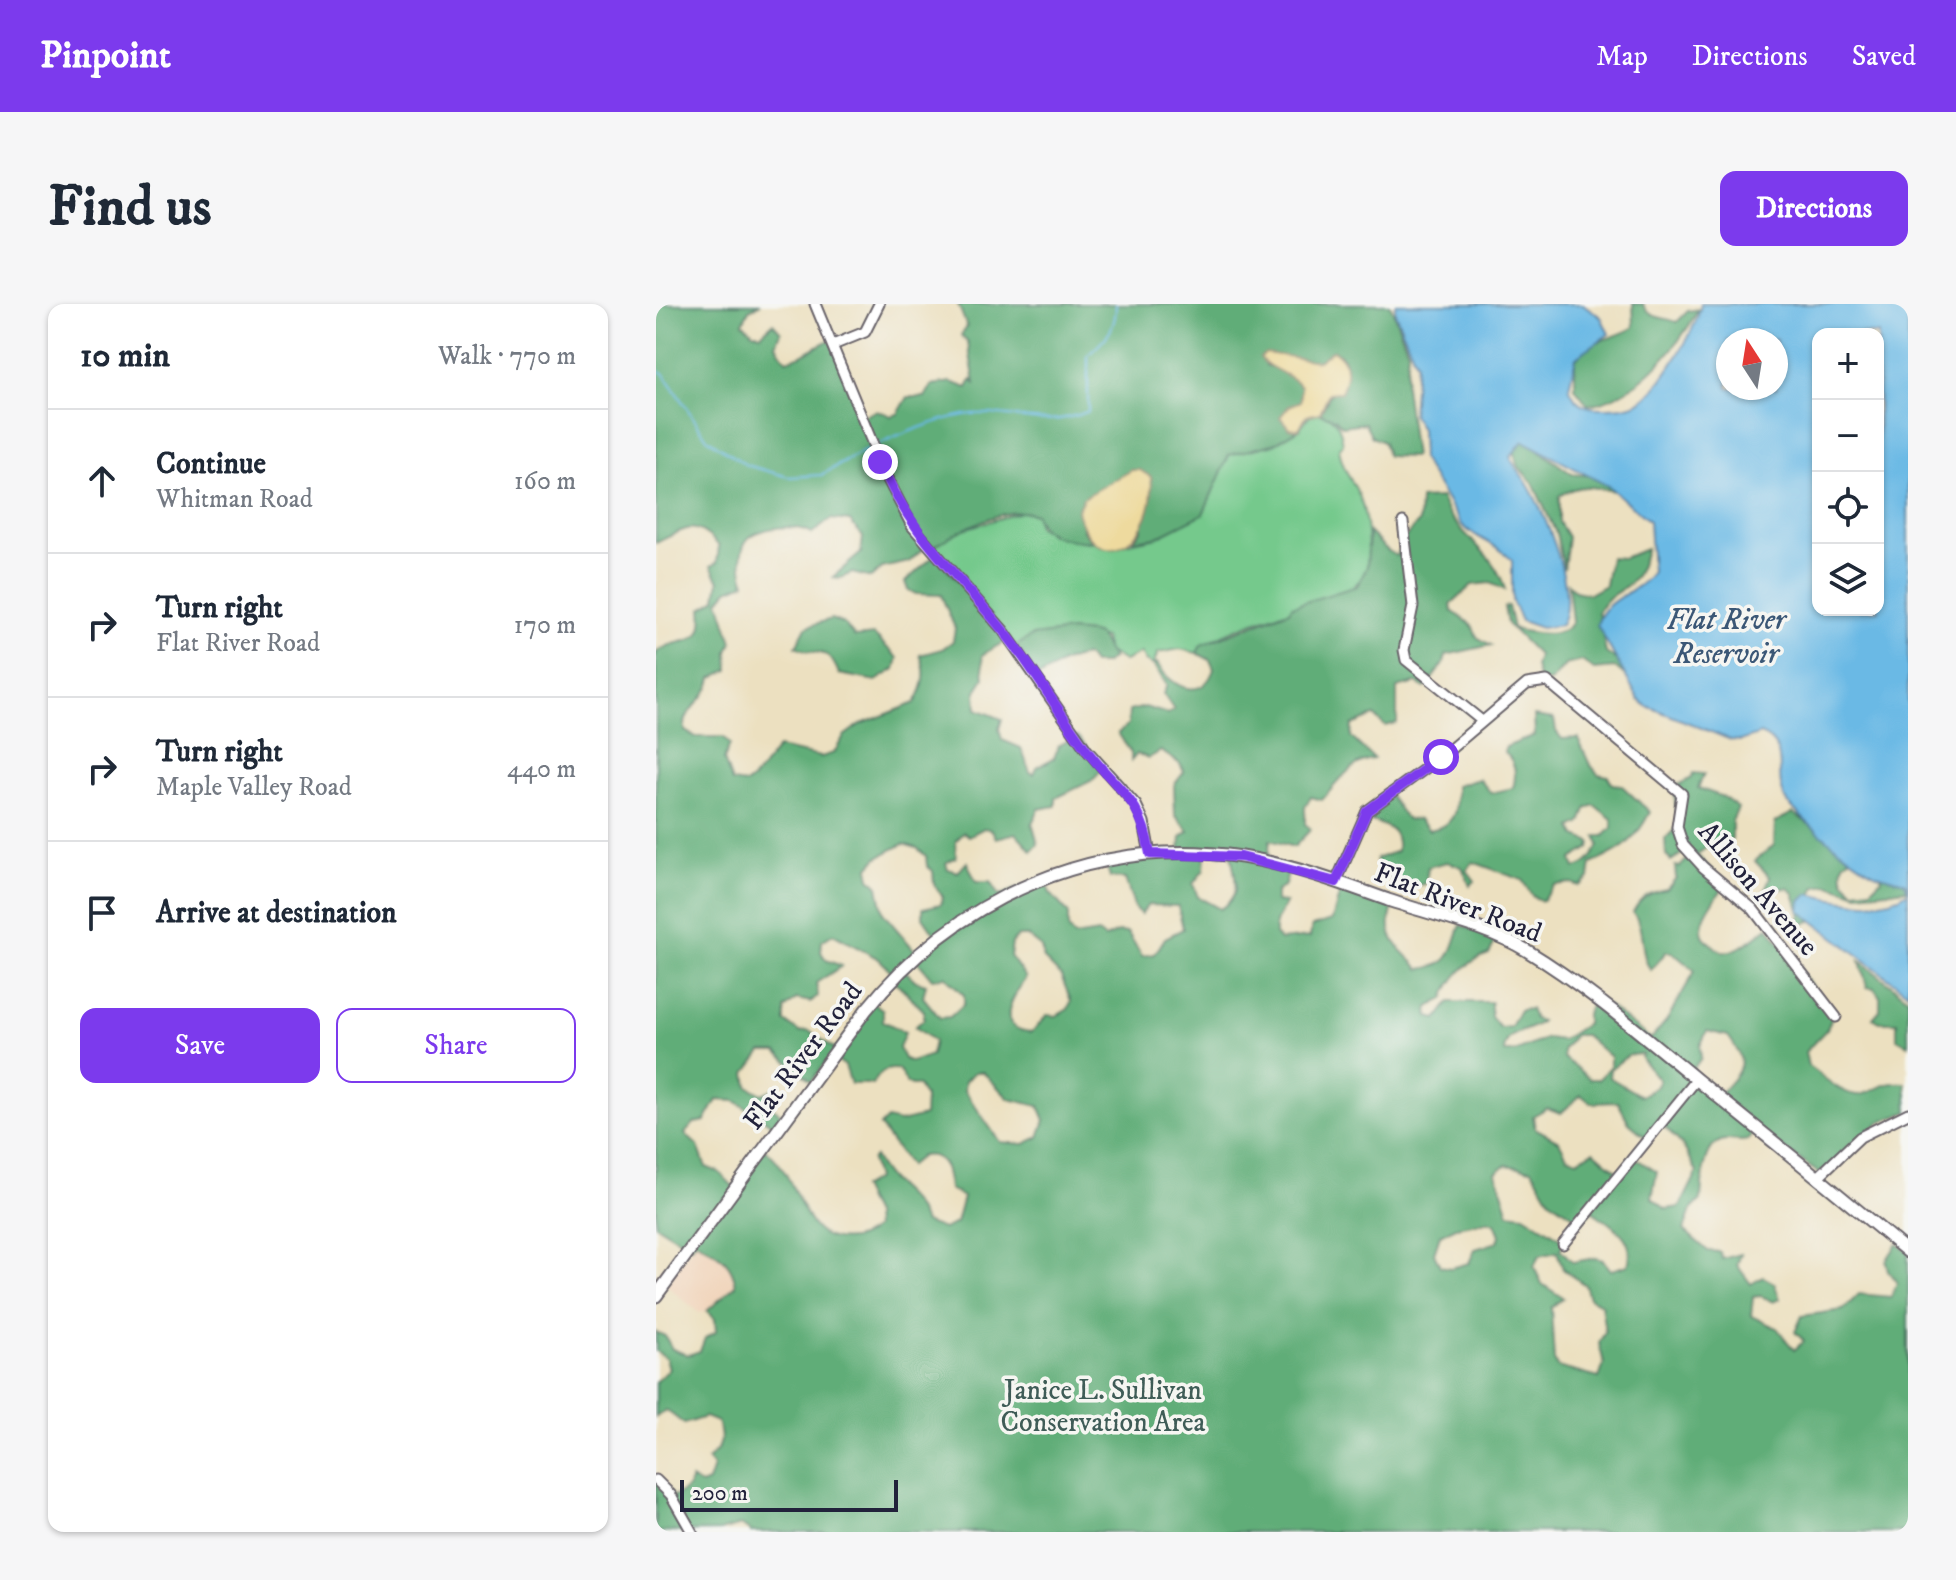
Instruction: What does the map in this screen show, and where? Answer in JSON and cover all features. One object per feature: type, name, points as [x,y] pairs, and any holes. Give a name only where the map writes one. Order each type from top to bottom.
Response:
[{"type":"main road","name":"Flat River Road","points":[[656,1296],[857,1021],[885,987],[938,936],[977,910],[1032,881],[1073,867],[1150,854],[1241,857],[1336,882],[1523,948],[1592,993],[1908,1252]]},
{"type":"street","points":[[815,304],[886,476],[912,526],[1003,630],[1086,749],[1136,805],[1144,822],[1150,854]]},
{"type":"street","points":[[833,345],[865,332],[879,304]]},
{"type":"street","points":[[1336,882],[1367,811],[1482,721],[1406,660],[1404,650],[1413,606],[1403,522]]},
{"type":"street","name":"Allison Avenue","points":[[1482,721],[1527,684],[1537,681],[1547,681],[1590,716],[1682,794],[1677,827],[1683,845],[1703,867],[1753,909],[1836,1017]]},
{"type":"street","points":[[1563,1244],[1697,1079]]},
{"type":"street","points":[[1818,1177],[1870,1130],[1908,1113]]},
{"type":"street","points":[[656,1480],[671,1495],[692,1532]]},
{"type":"shaded area","points":[[696,1241],[718,1251],[732,1265],[736,1285],[707,1311],[699,1313],[666,1285]]},
{"type":"green space","name":"Janice L. Sullivan Conservation Area","points":[[656,304],[761,304],[749,310],[743,323],[753,332],[761,334],[773,323],[781,332],[776,345],[786,360],[830,340],[862,417],[877,410],[891,416],[898,414],[908,397],[925,397],[932,385],[951,382],[968,388],[972,380],[975,383],[968,343],[961,335],[967,327],[958,304],[1390,304],[1408,351],[1405,386],[1414,457],[1387,456],[1383,442],[1372,437],[1365,423],[1342,426],[1336,419],[1320,413],[1346,366],[1342,356],[1333,350],[1318,361],[1265,365],[1285,371],[1301,386],[1301,401],[1289,428],[1299,429],[1273,444],[1229,455],[1203,514],[1157,537],[1133,540],[1142,529],[1132,470],[1083,499],[1083,530],[1093,542],[1050,534],[1035,514],[1010,513],[981,521],[931,549],[925,547],[909,562],[882,568],[871,578],[852,573],[838,579],[833,577],[861,553],[863,537],[850,521],[831,519],[812,534],[789,527],[752,535],[742,550],[745,583],[728,590],[719,601],[732,642],[728,652],[729,670],[712,678],[706,692],[691,709],[685,731],[696,737],[723,737],[730,744],[724,760],[732,782],[746,784],[778,748],[821,757],[834,753],[844,736],[859,725],[915,703],[924,680],[920,655],[942,649],[953,641],[955,628],[941,595],[916,594],[908,590],[905,582],[935,555],[1009,639],[982,655],[984,678],[976,691],[977,709],[1002,719],[999,729],[1002,740],[1021,748],[1030,772],[1034,774],[1037,767],[1054,758],[1059,745],[1078,736],[1104,768],[1093,780],[1056,798],[1056,806],[1039,809],[1032,823],[1038,844],[1032,851],[1016,833],[996,838],[992,830],[984,828],[969,836],[964,832],[956,841],[956,857],[946,863],[948,869],[958,872],[967,862],[976,882],[990,882],[999,896],[1044,878],[1050,893],[1068,913],[1068,928],[1074,937],[1098,933],[1105,938],[1118,932],[1128,933],[1142,956],[1155,954],[1165,938],[1183,929],[1178,906],[1148,905],[1141,914],[1135,909],[1125,879],[1110,878],[1105,860],[1180,851],[1181,837],[1189,831],[1175,815],[1174,785],[1184,772],[1180,764],[1161,751],[1149,758],[1137,754],[1131,761],[1131,753],[1118,733],[1128,725],[1129,711],[1145,707],[1168,714],[1174,710],[1163,694],[1167,685],[1153,665],[1157,663],[1170,679],[1186,688],[1202,686],[1214,669],[1210,660],[1197,653],[1201,645],[1289,611],[1292,606],[1357,586],[1367,567],[1369,532],[1396,556],[1406,536],[1419,522],[1420,499],[1441,498],[1455,522],[1493,564],[1505,590],[1490,583],[1472,585],[1451,604],[1452,611],[1472,625],[1477,637],[1491,645],[1446,655],[1444,663],[1425,688],[1416,683],[1397,688],[1397,723],[1385,726],[1374,716],[1352,725],[1351,737],[1374,759],[1352,768],[1322,800],[1311,797],[1305,807],[1305,824],[1311,829],[1294,847],[1270,840],[1268,860],[1289,868],[1285,885],[1276,892],[1276,902],[1286,903],[1275,923],[1275,934],[1280,940],[1310,937],[1312,926],[1332,920],[1342,884],[1395,902],[1391,914],[1391,933],[1399,947],[1420,969],[1439,964],[1449,956],[1461,925],[1497,938],[1489,954],[1473,961],[1460,972],[1444,999],[1428,1007],[1429,1017],[1437,1019],[1450,1002],[1491,1002],[1491,1017],[1500,1028],[1511,1027],[1520,1010],[1530,1009],[1534,1019],[1541,1021],[1509,1039],[1504,1052],[1515,1052],[1547,1038],[1562,1040],[1586,1024],[1586,1013],[1596,997],[1651,1039],[1667,1020],[1695,971],[1672,952],[1666,952],[1651,970],[1633,912],[1647,896],[1667,889],[1676,878],[1675,866],[1680,867],[1692,854],[1688,850],[1671,861],[1666,855],[1665,839],[1677,827],[1674,787],[1692,778],[1693,773],[1704,774],[1698,788],[1723,797],[1738,808],[1732,821],[1732,840],[1708,846],[1697,855],[1726,884],[1704,918],[1704,937],[1719,950],[1733,950],[1768,927],[1833,1015],[1827,1029],[1805,1052],[1808,1066],[1842,1090],[1857,1095],[1888,1084],[1906,1083],[1908,1112],[1881,1122],[1820,1174],[1756,1129],[1747,1140],[1721,1141],[1710,1150],[1703,1175],[1701,1200],[1691,1210],[1684,1230],[1708,1251],[1720,1252],[1722,1259],[1741,1254],[1737,1265],[1751,1284],[1763,1277],[1774,1283],[1780,1299],[1773,1302],[1761,1296],[1753,1297],[1751,1316],[1777,1328],[1794,1350],[1804,1341],[1795,1332],[1802,1316],[1843,1310],[1859,1294],[1891,1297],[1897,1283],[1888,1271],[1886,1261],[1897,1244],[1908,1251],[1908,1532],[751,1532],[741,1525],[720,1531],[656,1532],[656,1478],[674,1497],[688,1488],[691,1479],[701,1485],[708,1482],[713,1467],[707,1460],[716,1452],[721,1439],[717,1422],[705,1417],[684,1424],[666,1410],[656,1417],[656,1382],[669,1369],[666,1358],[656,1351],[656,1332],[665,1336],[672,1349],[688,1355],[700,1351],[705,1338],[716,1332],[715,1319],[707,1311],[736,1285],[731,1269],[717,1254],[696,1241],[691,1247],[656,1225],[656,653],[696,637],[700,631],[702,608],[716,599],[719,581],[711,566],[717,563],[719,546],[696,529],[683,530],[656,543]],"holes":[[[903,844],[917,848],[926,856],[927,866],[933,871],[934,885],[943,897],[941,904],[923,908],[923,917],[936,936],[917,953],[883,913],[878,886],[870,878],[868,868],[878,857]],[[1205,853],[1231,855],[1236,885],[1227,904],[1220,909],[1198,897],[1193,884],[1204,870]],[[833,934],[879,959],[895,975],[893,979],[924,1011],[924,1019],[915,1027],[934,1041],[931,1055],[911,1062],[904,1059],[899,1048],[905,1032],[883,1021],[883,1010],[874,1003],[835,1049],[809,1031],[800,1032],[785,1022],[785,1009],[796,999],[811,1002],[818,996],[816,983],[842,966],[826,960],[821,952],[822,941]],[[1018,936],[1027,936],[1041,947],[1044,959],[1061,976],[1071,1001],[1068,1009],[1056,1016],[1047,1015],[1032,1032],[1020,1030],[1012,1025],[1009,1018],[1012,1002],[1026,978],[1010,956],[1012,943]],[[915,958],[932,979],[945,976],[964,995],[964,1004],[950,1017],[940,1018],[923,997],[926,984],[916,981],[903,969]],[[1707,1031],[1728,1036],[1741,1061],[1737,1073],[1719,1095],[1691,1072],[1701,1058],[1700,1046]],[[1575,1035],[1585,1035],[1610,1057],[1610,1066],[1599,1079],[1590,1079],[1563,1057],[1563,1049]],[[762,1052],[777,1052],[811,1081],[830,1057],[845,1066],[851,1084],[872,1084],[886,1070],[899,1070],[907,1084],[918,1086],[925,1098],[924,1116],[900,1122],[887,1119],[880,1126],[909,1166],[921,1156],[929,1155],[943,1164],[949,1189],[963,1197],[956,1223],[943,1229],[924,1222],[912,1202],[886,1176],[874,1157],[871,1160],[876,1179],[861,1188],[874,1215],[875,1228],[852,1239],[834,1238],[818,1231],[787,1176],[765,1149],[734,1187],[719,1172],[706,1167],[698,1146],[685,1134],[694,1123],[705,1121],[717,1100],[735,1101],[774,1126],[786,1117],[770,1106],[780,1086],[762,1094],[748,1086],[746,1073]],[[1642,1054],[1641,1058],[1659,1080],[1657,1086],[1641,1096],[1609,1077],[1610,1069],[1629,1055]],[[975,1072],[983,1072],[1009,1099],[1039,1106],[1045,1120],[1039,1137],[1024,1144],[1000,1142],[964,1090],[965,1081]],[[1581,1095],[1591,1103],[1618,1102],[1629,1123],[1647,1138],[1662,1125],[1669,1131],[1683,1147],[1697,1173],[1680,1207],[1666,1209],[1652,1198],[1657,1172],[1635,1158],[1621,1174],[1594,1151],[1577,1160],[1567,1156],[1559,1141],[1535,1128],[1533,1116],[1547,1108],[1561,1113]],[[1506,1165],[1532,1169],[1550,1200],[1581,1221],[1592,1211],[1614,1227],[1629,1246],[1628,1265],[1611,1270],[1603,1260],[1595,1258],[1573,1262],[1560,1249],[1565,1241],[1524,1215],[1509,1213],[1496,1172]],[[1488,1221],[1495,1223],[1500,1235],[1498,1242],[1475,1249],[1469,1263],[1451,1268],[1440,1266],[1434,1253],[1440,1235],[1456,1227]],[[1557,1252],[1563,1269],[1585,1285],[1589,1298],[1601,1304],[1605,1332],[1599,1343],[1604,1364],[1599,1378],[1557,1367],[1551,1308],[1563,1298],[1542,1284],[1534,1267],[1539,1256]]]},
{"type":"green space","points":[[1633,304],[1643,304],[1653,315],[1677,322],[1688,311],[1699,309],[1667,355],[1639,382],[1606,400],[1588,405],[1575,388],[1575,360],[1587,347],[1634,327]]},
{"type":"green space","points":[[1312,412],[1331,417],[1340,430],[1342,460],[1360,498],[1365,519],[1368,556],[1365,575],[1350,590],[1293,606],[1289,611],[1239,628],[1212,640],[1197,653],[1180,649],[1158,653],[1153,665],[1145,661],[1141,653],[1124,661],[1107,651],[1104,638],[1081,634],[1037,637],[1016,646],[931,549],[954,532],[1024,511],[1035,514],[1038,527],[1069,540],[1093,542],[1106,548],[1157,537],[1203,513],[1228,455],[1274,444],[1299,429]]},
{"type":"green space","points":[[1526,441],[1572,474],[1602,477],[1618,492],[1581,487],[1559,496],[1559,522],[1568,537],[1564,569],[1556,533],[1533,483],[1517,465],[1514,449],[1517,443]]},
{"type":"green space","points":[[1646,549],[1631,583],[1613,595],[1598,612],[1606,653],[1618,661],[1626,676],[1616,668],[1594,670],[1582,661],[1565,665],[1551,682],[1539,681],[1535,667],[1538,655],[1507,624],[1504,607],[1508,606],[1513,628],[1517,630],[1547,634],[1562,631],[1572,622],[1568,584],[1575,591],[1589,594],[1605,585],[1610,557],[1623,558]]},
{"type":"green space","points":[[831,619],[844,624],[855,637],[874,635],[898,658],[895,669],[876,681],[839,674],[826,655],[796,646],[806,627]]},
{"type":"green space","points":[[1071,631],[1097,635],[1113,658],[1105,664],[1093,664],[1087,656],[1073,659],[1039,677],[1016,646],[1032,636]]},
{"type":"green space","points":[[1534,716],[1554,719],[1556,731],[1562,739],[1578,738],[1589,763],[1598,774],[1608,776],[1612,784],[1621,785],[1650,812],[1626,844],[1591,864],[1589,878],[1579,886],[1571,883],[1554,885],[1542,901],[1533,897],[1522,880],[1473,862],[1467,870],[1475,881],[1470,886],[1462,867],[1447,862],[1428,867],[1426,884],[1402,883],[1378,873],[1376,859],[1397,851],[1396,836],[1385,826],[1366,818],[1366,812],[1389,795],[1407,820],[1419,819],[1429,830],[1438,828],[1453,815],[1456,786],[1479,779],[1491,793],[1513,788],[1514,768],[1504,752],[1506,747],[1535,735]],"holes":[[[1594,805],[1612,819],[1612,828],[1604,836],[1596,836],[1599,845],[1592,856],[1584,865],[1575,868],[1572,859],[1590,848],[1591,842],[1576,836],[1572,828],[1581,823],[1586,809]]]},
{"type":"green space","points":[[1793,813],[1854,856],[1844,863],[1842,872],[1845,882],[1854,891],[1871,889],[1881,879],[1881,869],[1908,876],[1908,889],[1858,894],[1829,885],[1816,887],[1808,903],[1813,920],[1795,928],[1801,916],[1794,893],[1788,888],[1773,889],[1750,905],[1764,893],[1770,877],[1755,861],[1774,845],[1775,822]]},
{"type":"green space","points":[[1860,961],[1908,998],[1908,1045],[1897,1039],[1897,1022],[1880,1022],[1873,1018],[1880,1010],[1880,997],[1874,988],[1867,987]]},
{"type":"sand","points":[[1333,350],[1346,369],[1341,392],[1329,393],[1320,413],[1306,416],[1299,429],[1289,428],[1280,417],[1289,406],[1301,401],[1301,386],[1260,357],[1266,353],[1318,361]]},
{"type":"sand","points":[[1132,470],[1140,470],[1151,477],[1151,498],[1146,517],[1126,544],[1112,548],[1099,545],[1087,533],[1077,511],[1083,498]]},
{"type":"water","name":"Flat River Reservoir","points":[[1395,304],[1583,304],[1601,317],[1609,334],[1576,357],[1569,387],[1581,404],[1620,407],[1639,402],[1657,386],[1685,342],[1701,304],[1908,304],[1908,891],[1905,882],[1875,873],[1854,860],[1791,806],[1782,789],[1778,754],[1769,739],[1760,734],[1741,741],[1731,740],[1639,700],[1597,625],[1607,607],[1638,586],[1652,572],[1649,521],[1608,486],[1523,441],[1510,457],[1527,483],[1550,533],[1558,553],[1566,593],[1561,625],[1541,628],[1521,621],[1512,601],[1512,561],[1461,524],[1422,460],[1421,429],[1412,415],[1416,363],[1395,313]]},
{"type":"water","points":[[1908,892],[1908,993],[1800,911],[1801,901],[1809,894],[1873,903],[1897,898]]},
{"type":"waterway","points":[[875,446],[930,424],[964,415],[995,414],[1054,420],[1088,411],[1088,355],[1109,333],[1116,304]]},
{"type":"waterway","points":[[656,369],[663,373],[707,438],[746,465],[789,477],[821,475],[870,448]]},
{"type":"route","points":[[880,462],[912,526],[1003,630],[1043,683],[1086,749],[1136,805],[1144,822],[1150,854],[1166,852],[1241,857],[1304,871],[1336,882],[1367,811],[1441,757]]}]
